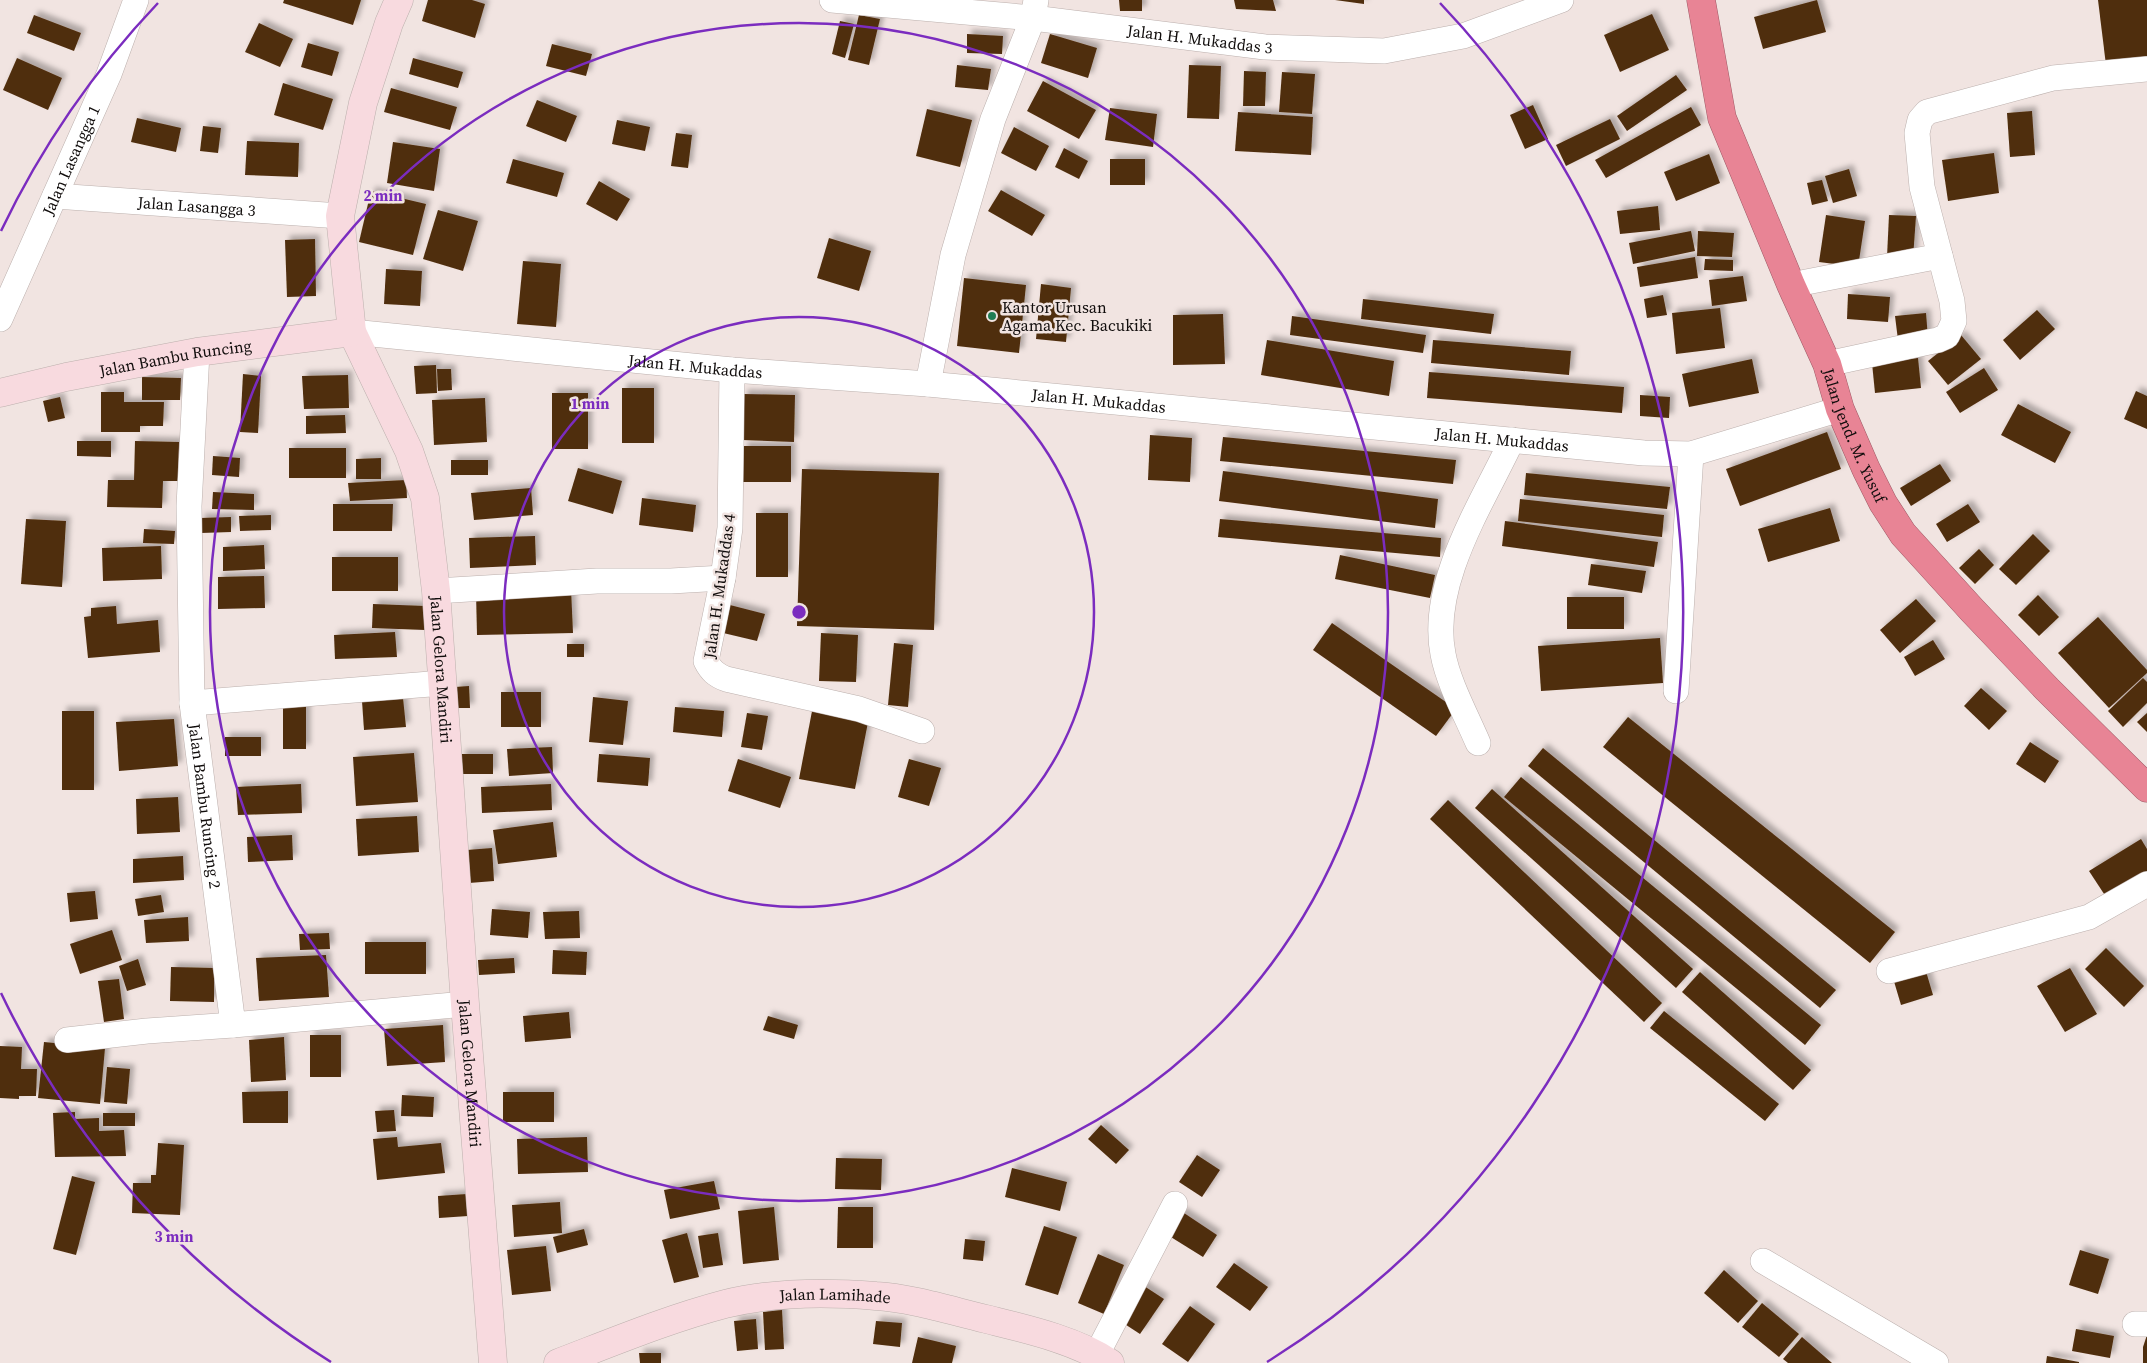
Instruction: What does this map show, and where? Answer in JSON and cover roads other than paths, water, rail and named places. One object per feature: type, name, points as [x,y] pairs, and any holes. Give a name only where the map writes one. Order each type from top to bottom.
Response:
[{"type":"highway","name":"Jalan Jend. M. Yusuf","points":[[1701,0],[1722,118],[1791,285],[1827,364],[1840,409],[1879,495],[1903,534],[2047,689],[2147,788]]},
{"type":"street","name":"Jalan Lasangga 1","points":[[0,319],[108,74],[136,0]]},
{"type":"street","name":"Jalan Gelora Mandiri","points":[[399,0],[388,24],[363,103],[340,216],[352,332],[409,451],[424,498],[436,591],[492,1363]]},
{"type":"street","name":"Jalan H. Mukaddas 3","points":[[832,0],[1035,9],[1265,47],[1384,51],[1463,36],[1561,0]]},
{"type":"street","points":[[928,384],[953,255],[993,119],[1035,9]]},
{"type":"street","points":[[1827,364],[1938,340],[1947,336],[1954,322],[1952,301],[1922,187],[1917,133],[1920,120],[1927,112],[2053,78],[2147,69]]},
{"type":"street","name":"Jalan Lasangga 3","points":[[55,196],[340,216]]},
{"type":"street","points":[[1791,285],[1940,256]]},
{"type":"street","name":"Jalan H. Mukaddas","points":[[352,332],[732,370],[928,384],[1634,453],[1691,454],[1840,409]]},
{"type":"street","name":"Jalan Bambu Runcing","points":[[0,394],[66,377],[197,352],[352,332]]},
{"type":"street","name":"Jalan Bambu Runcing 2","points":[[197,352],[189,506],[192,703],[233,1025]]},
{"type":"street","name":"Jalan H. Mukaddas 4","points":[[732,370],[730,528],[723,578],[706,661],[715,674],[726,679],[859,709],[922,731]]},
{"type":"street","points":[[1478,743],[1443,655],[1443,607],[1458,550],[1468,526],[1512,440]]},
{"type":"street","points":[[1676,691],[1691,454]]},
{"type":"street","points":[[436,591],[598,581],[671,581],[723,578]]},
{"type":"street","points":[[192,703],[442,683]]},
{"type":"street","points":[[1888,971],[2089,917],[2147,884]]},
{"type":"street","points":[[67,1040],[147,1031],[465,1004]]},
{"type":"street","points":[[1104,1359],[1175,1204]]},
{"type":"street","points":[[1763,1261],[1936,1363]]},
{"type":"street","name":"Jalan Lamihade","points":[[558,1363],[654,1326],[727,1304],[793,1294],[877,1296],[944,1309],[1031,1330],[1104,1359]]},
{"type":"place","name":"Kantor Urusan Agama Kec. Bacukiki","points":[[992,316]]}]
